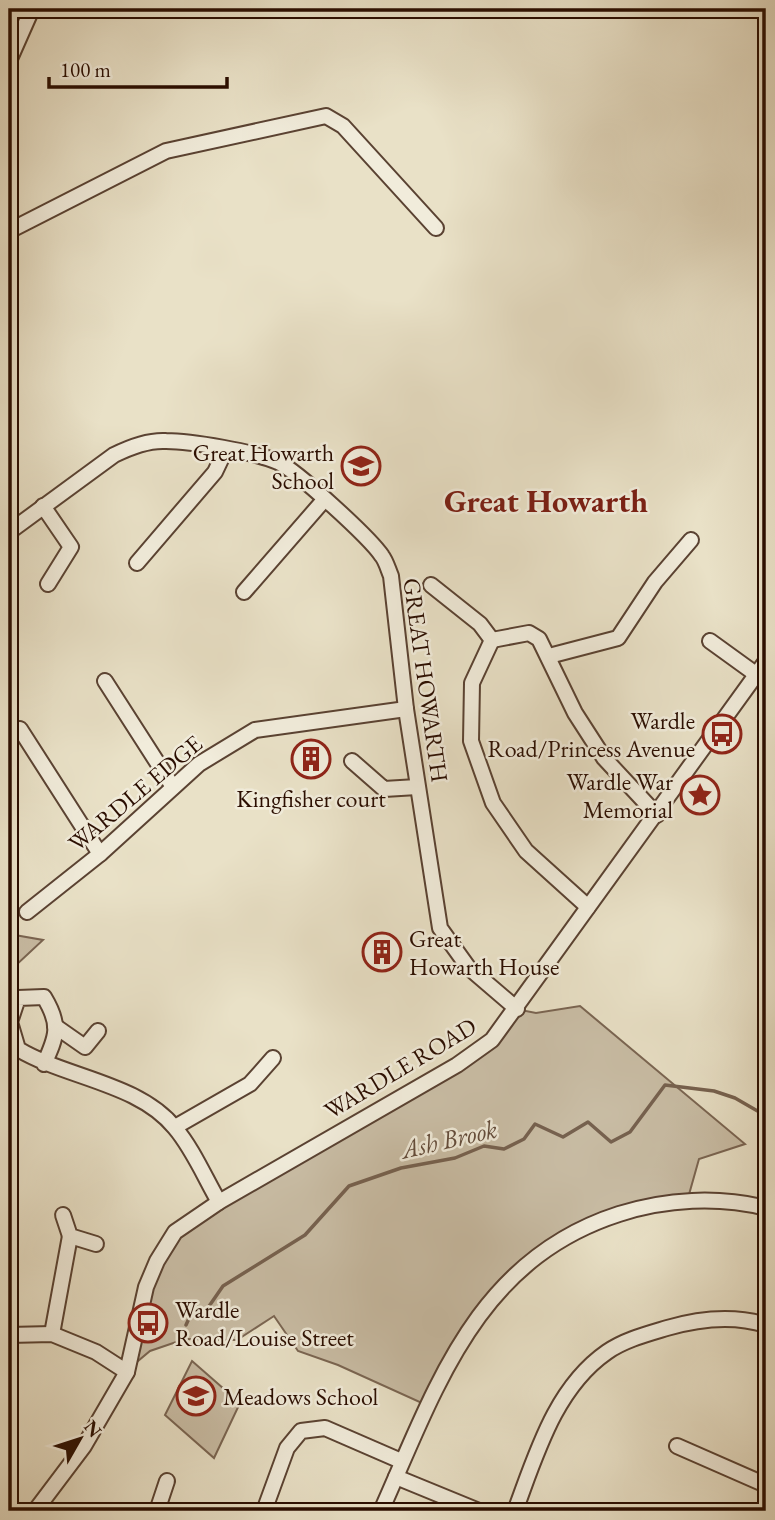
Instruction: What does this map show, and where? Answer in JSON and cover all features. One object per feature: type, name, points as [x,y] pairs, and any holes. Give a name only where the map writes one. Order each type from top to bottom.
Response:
[{"type":"street","points":[[9,61],[32,9]]},
{"type":"street","points":[[9,231],[166,152],[326,116],[343,126],[436,228]]},
{"type":"street","name":"GREAT HOWARTH","points":[[9,533],[97,466],[127,448],[166,441],[279,463],[324,500],[384,557],[391,576],[406,709],[440,928],[468,967],[517,1009]]},
{"type":"street","points":[[137,563],[215,472],[225,451]]},
{"type":"street","points":[[244,592],[324,500]]},
{"type":"street","points":[[43,506],[71,547],[48,584]]},
{"type":"street","points":[[549,656],[618,639],[655,582],[691,540]]},
{"type":"street","points":[[431,585],[480,624],[492,640]]},
{"type":"street","points":[[492,640],[530,633],[539,639],[575,713],[604,758],[657,815]]},
{"type":"street","points":[[492,640],[472,683],[471,741],[493,803],[526,851],[588,907]]},
{"type":"street","points":[[710,641],[757,674]]},
{"type":"street","name":"WARDLE ROAD","points":[[40,1510],[127,1373],[146,1287],[175,1232],[219,1202],[475,1054],[492,1040],[766,661]]},
{"type":"street","points":[[105,681],[173,787]]},
{"type":"street","name":"WARDLE EDGE","points":[[27,912],[100,853],[199,764],[255,730],[406,709]]},
{"type":"street","points":[[20,729],[100,853]]},
{"type":"street","points":[[352,761],[384,789],[417,787]]},
{"type":"street","points":[[44,1064],[56,1038],[55,1016],[44,997],[18,998],[9,1022],[18,1049],[44,1064],[132,1094],[175,1127],[219,1202]]},
{"type":"street","points":[[55,1026],[85,1047],[98,1031]]},
{"type":"street","points":[[175,1127],[250,1084],[273,1058]]},
{"type":"street","points":[[381,1511],[447,1362],[464,1335],[518,1269],[577,1231],[646,1205],[679,1200],[766,1208]]},
{"type":"street","points":[[52,1334],[61,1272],[70,1236],[63,1215]]},
{"type":"street","points":[[70,1236],[96,1244]]},
{"type":"street","points":[[515,1511],[545,1431],[571,1390],[608,1351],[645,1335],[695,1320],[750,1320],[766,1325]]},
{"type":"street","points":[[9,1335],[52,1334],[96,1352],[127,1373]]},
{"type":"street","points":[[264,1511],[287,1448],[300,1431],[325,1428],[401,1461]]},
{"type":"street","points":[[677,1447],[766,1485]]},
{"type":"street","points":[[396,1478],[479,1511]]},
{"type":"street","points":[[157,1511],[167,1481]]},
{"type":"shaded area","points":[[9,934],[43,940],[14,967],[9,967]]},
{"type":"shaded area","points":[[580,1006],[745,1144],[699,1159],[688,1198],[646,1203],[515,1268],[424,1404],[338,1365],[298,1351],[274,1316],[237,1340],[185,1339],[150,1351],[132,1366],[150,1288],[179,1235],[221,1205],[460,1070],[521,1010],[536,1013]]},
{"type":"shaded area","points":[[192,1361],[240,1403],[214,1458],[165,1415]]},
{"type":"waterway","name":"Ash Brook","points":[[186,1325],[191,1314],[205,1312],[223,1286],[305,1235],[349,1186],[401,1168],[455,1158],[484,1146],[504,1149],[524,1139],[535,1124],[563,1137],[588,1122],[611,1142],[630,1132],[665,1085],[714,1091],[735,1098],[766,1116]]},
{"type":"place","name":"Great Howarth School","points":[[361,466]]},
{"type":"place","name":"Wardle Road/Princess Avenue","points":[[722,734]]},
{"type":"place","name":"Kingfisher court","points":[[311,759]]},
{"type":"place","name":"Wardle War Memorial","points":[[700,795]]},
{"type":"place","name":"Great Howarth House","points":[[382,952]]},
{"type":"place","name":"Wardle Road/Louise Street","points":[[148,1323]]},
{"type":"place","name":"Meadows School","points":[[196,1396]]},
{"type":"district","name":"Great Howarth","points":[[546,501]]}]
